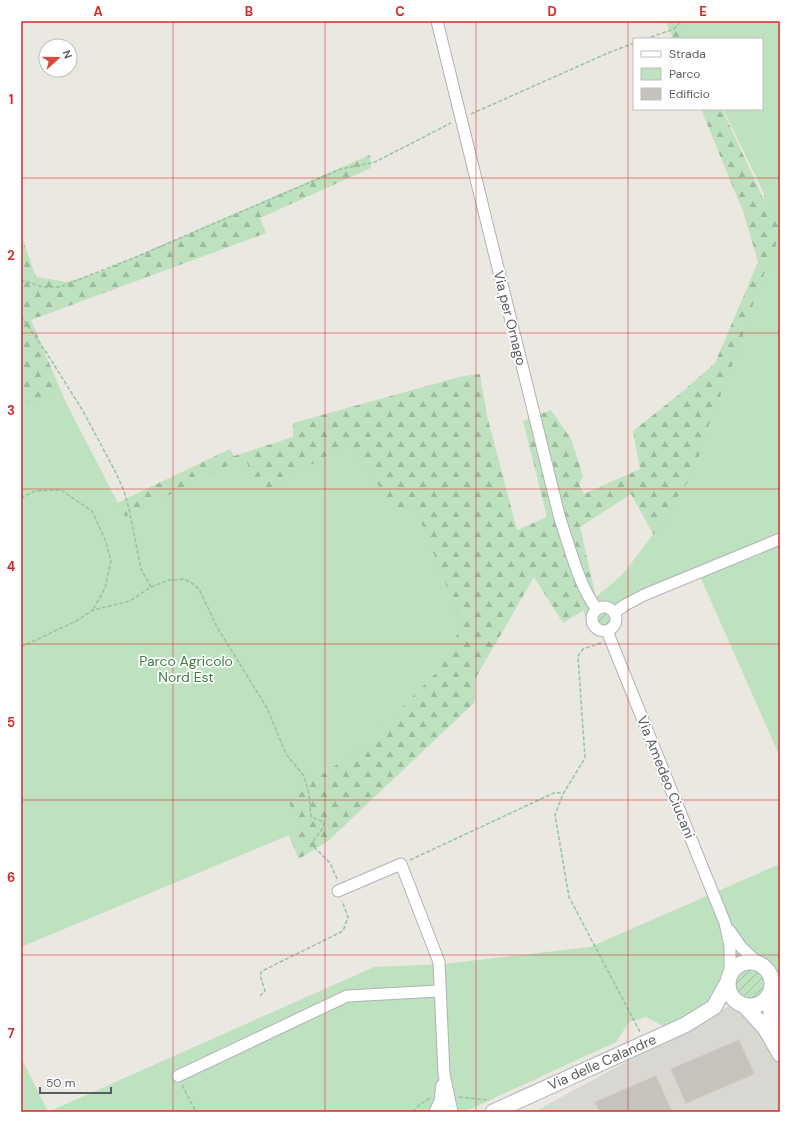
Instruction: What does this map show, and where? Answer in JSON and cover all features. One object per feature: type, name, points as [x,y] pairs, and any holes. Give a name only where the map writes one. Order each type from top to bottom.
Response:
[{"type":"main road","points":[[729,978],[735,967],[749,962],[758,963]]},
{"type":"main road","name":"Via Amedeo Ciucani","points":[[758,963],[764,967],[770,975],[772,984],[771,1022],[779,1052]]},
{"type":"main road","name":"Via delle Calandre","points":[[707,1012],[716,1003],[729,978]]},
{"type":"main road","name":"Via Amedeo Ciucani","points":[[729,978],[731,996],[765,1028],[779,1052]]},
{"type":"main road","points":[[743,1006],[759,1005],[771,994]]},
{"type":"main road","name":"Via delle Calandre","points":[[493,1108],[680,1028],[707,1012],[727,1006],[743,1006]]},
{"type":"main road","points":[[440,1112],[448,1112]]},
{"type":"street","name":"Via per Ornago","points":[[437,21],[560,519],[580,575],[592,603],[597,609]]},
{"type":"street","points":[[614,613],[644,595],[780,539]]},
{"type":"street","points":[[607,608],[614,613],[616,623],[609,635],[599,630],[593,624],[592,617],[597,609],[607,608]]},
{"type":"street","name":"Via Amedeo Ciucani","points":[[609,635],[725,923],[731,952],[729,978]]},
{"type":"street","points":[[339,891],[401,864],[439,962],[439,991],[445,1096],[452,1112]]},
{"type":"street","name":"Via Amedeo Ciucani","points":[[725,923],[741,947],[758,963]]},
{"type":"street","points":[[178,1076],[347,996],[439,991]]},
{"type":"street","points":[[435,1112],[445,1096]]},
{"type":"path","points":[[648,38],[674,28],[679,21]]},
{"type":"path","points":[[21,280],[43,288],[60,287],[136,257],[341,169],[375,162],[461,118],[633,43]]},
{"type":"path","points":[[21,316],[46,352],[101,443],[124,491],[141,568],[151,587]]},
{"type":"path","points":[[21,498],[35,492],[61,490],[92,512],[105,539],[111,561],[105,588],[92,610],[74,622],[21,647]]},
{"type":"path","points":[[21,647],[76,622],[93,610],[130,601],[151,587],[169,580],[184,579],[199,589],[209,606],[217,627],[267,708],[286,754],[304,776],[309,794],[311,817],[324,822],[322,828],[311,844],[330,863],[348,917],[343,931],[262,971],[260,975],[265,991],[260,996]]},
{"type":"path","points":[[609,635],[582,649],[578,656],[585,758],[563,794],[555,815],[569,898],[646,1043]]},
{"type":"path","points":[[401,864],[556,792],[563,794]]},
{"type":"path","points":[[178,1076],[196,1112]]},
{"type":"path","points":[[413,1112],[425,1100],[445,1096],[487,1100],[493,1108]]},
{"type":"shaded area","points":[[780,978],[780,1112],[534,1112]]},
{"type":"green space","points":[[666,21],[688,21],[695,38],[673,38]]},
{"type":"green space","points":[[682,21],[780,21],[780,226],[723,110],[763,110],[763,38],[689,38]]},
{"type":"green space","points":[[780,80],[780,407],[658,543],[631,494],[580,527],[597,602],[563,623],[534,577],[475,679],[475,702],[328,841],[299,859],[192,616],[21,498],[21,234],[36,277],[67,282],[98,273],[370,155],[371,168],[260,218],[266,233],[31,320],[73,420],[113,505],[230,449],[234,456],[293,437],[293,423],[463,376],[480,374],[487,416],[517,530],[547,517],[523,421],[551,410],[571,439],[583,476],[579,484],[584,494],[640,469],[633,431],[682,392],[715,363],[758,262],[744,214],[701,110],[722,110],[764,200],[777,83]]},
{"type":"green space","points":[[780,235],[780,757],[699,574],[585,617],[583,608],[622,575],[673,509],[678,496],[695,472],[704,437],[736,356],[757,292]]},
{"type":"green space","name":"Parco Agricolo Nord Est","points":[[59,389],[125,517],[245,457],[253,479],[261,476],[268,490],[348,443],[396,510],[416,509],[462,625],[440,669],[360,749],[287,798],[301,830],[21,947],[21,405]]},
{"type":"green space","points":[[604,612],[609,614],[611,619],[609,624],[604,626],[599,624],[597,619],[599,614]]},
{"type":"green space","points":[[780,864],[780,977],[772,974],[759,977],[748,997],[663,1026],[646,1017],[629,1022],[616,1042],[464,1112],[48,1112],[374,967],[444,964],[590,947]]},
{"type":"green space","points":[[747,968],[753,968],[762,972],[766,984],[762,996],[753,1000],[747,1000],[738,996],[734,987],[734,981],[738,972]]},
{"type":"green space","points":[[21,1057],[48,1112],[21,1112]]},
{"type":"building","points":[[739,1040],[754,1074],[686,1103],[671,1069]]},
{"type":"building","points":[[656,1076],[672,1112],[600,1112],[595,1102]]}]
